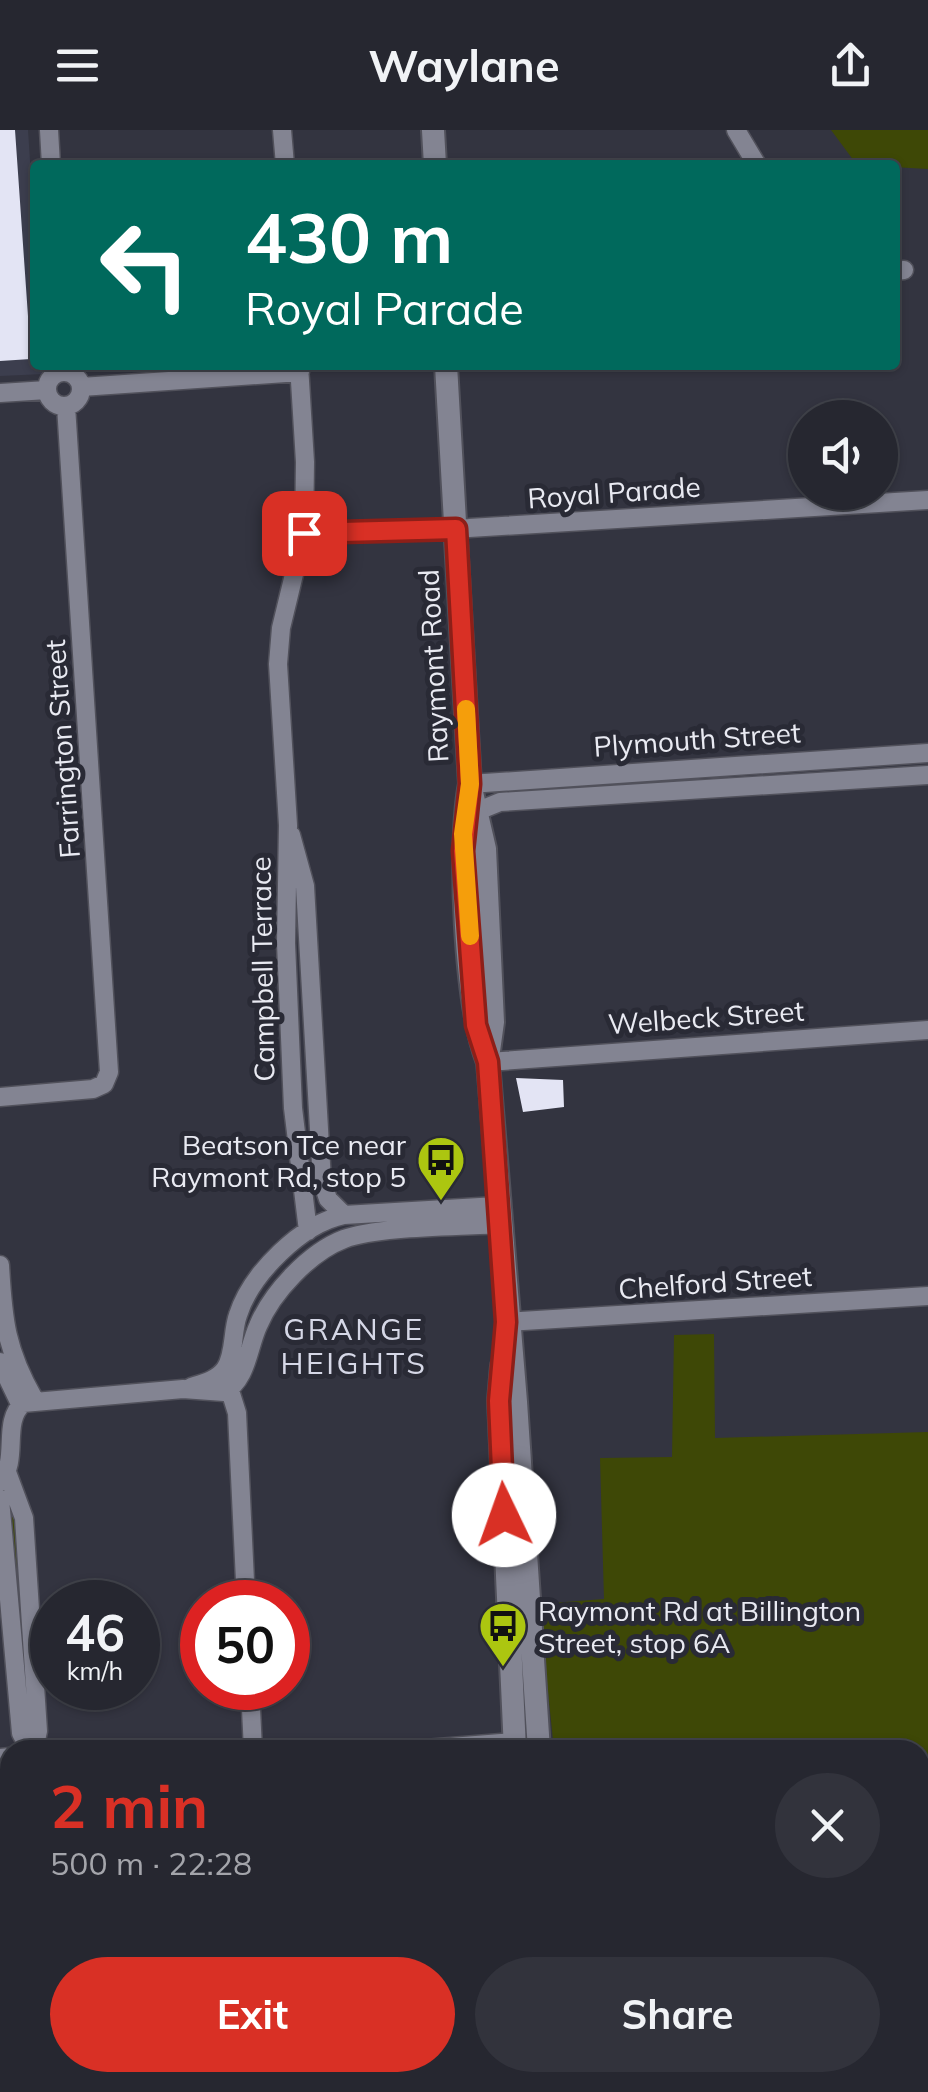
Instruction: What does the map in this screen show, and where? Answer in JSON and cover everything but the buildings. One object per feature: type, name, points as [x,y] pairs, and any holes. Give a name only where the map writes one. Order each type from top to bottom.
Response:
[{"type":"main road","points":[[434,130],[435,160]]},
{"type":"main road","name":"Raymont Road","points":[[446,370],[470,784],[463,851],[476,1025],[488,1062]]},
{"type":"main road","name":"Raymont Road","points":[[470,784],[485,849],[493,1022],[488,1062],[506,1322],[516,1402],[527,1740]]},
{"type":"street","points":[[49,130],[51,160]]},
{"type":"street","points":[[282,130],[285,160]]},
{"type":"street","points":[[736,130],[753,160]]},
{"type":"street","points":[[61,370],[52,377],[47,390],[53,402],[66,406],[77,400],[81,388],[67,370]]},
{"type":"street","points":[[81,388],[288,370]]},
{"type":"street","name":"Campbell Terrace","points":[[300,370],[306,462],[304,533],[278,656],[288,825],[286,943],[300,1184],[308,1231]]},
{"type":"street","points":[[0,393],[47,390]]},
{"type":"street","name":"Farrington Street","points":[[0,1097],[101,1087],[108,1076],[66,406]]},
{"type":"street","name":"Royal Parade","points":[[304,533],[456,529],[928,500]]},
{"type":"street","name":"Plymouth Street","points":[[470,784],[928,753]]},
{"type":"street","name":"Plymouth Street","points":[[478,811],[500,802],[928,775]]},
{"type":"street","name":"Campbell Terrace","points":[[288,825],[306,886],[322,1178],[326,1196],[344,1215]]},
{"type":"street","name":"Welbeck Street","points":[[488,1062],[928,1030]]},
{"type":"street","points":[[300,1184],[322,1178]]},
{"type":"street","points":[[245,1580],[238,1413],[227,1380],[246,1297],[271,1264],[308,1231],[344,1215],[403,1223]]},
{"type":"street","points":[[35,1740],[38,1731],[24,1518],[4,1478],[12,1419],[27,1402],[183,1390],[241,1378],[248,1349],[270,1303],[314,1259],[350,1238],[403,1223],[498,1215]]},
{"type":"street","points":[[0,1265],[4,1330],[27,1402]]},
{"type":"street","name":"Chelford Street","points":[[506,1322],[928,1296]]},
{"type":"street","points":[[0,1350],[4,1330]]},
{"type":"street","points":[[0,1362],[27,1402]]},
{"type":"street","points":[[0,1500],[21,1733],[26,1740]]},
{"type":"street","points":[[251,1710],[252,1740]]},
{"type":"shaded area","points":[[0,130],[28,130],[30,370],[44,370],[44,374],[0,376]]},
{"type":"green space","points":[[831,130],[928,130],[928,169],[900,167],[900,160],[853,160]]},
{"type":"green space","points":[[714,1334],[715,1438],[928,1432],[928,1740],[553,1740],[539,1604],[604,1599],[600,1458],[672,1457],[674,1335]]},
{"type":"green space","points":[[15,1511],[32,1731],[28,1732],[11,1514]]},
{"type":"slow traffic","points":[[466,709],[470,784],[463,834],[470,936]]},
{"type":"place","name":"Beatson Tce near Raymont Rd, stop 5","points":[[441,1202]]},
{"type":"place","name":"Raymont Rd at Billington Street, stop 6A","points":[[503,1668]]},
{"type":"district","name":"GRANGE HEIGHTS","points":[[354,1346]]},
{"type":"route","points":[[304,533],[456,529],[470,784],[463,851],[476,1025],[488,1062],[506,1322],[499,1401],[504,1515]]}]
